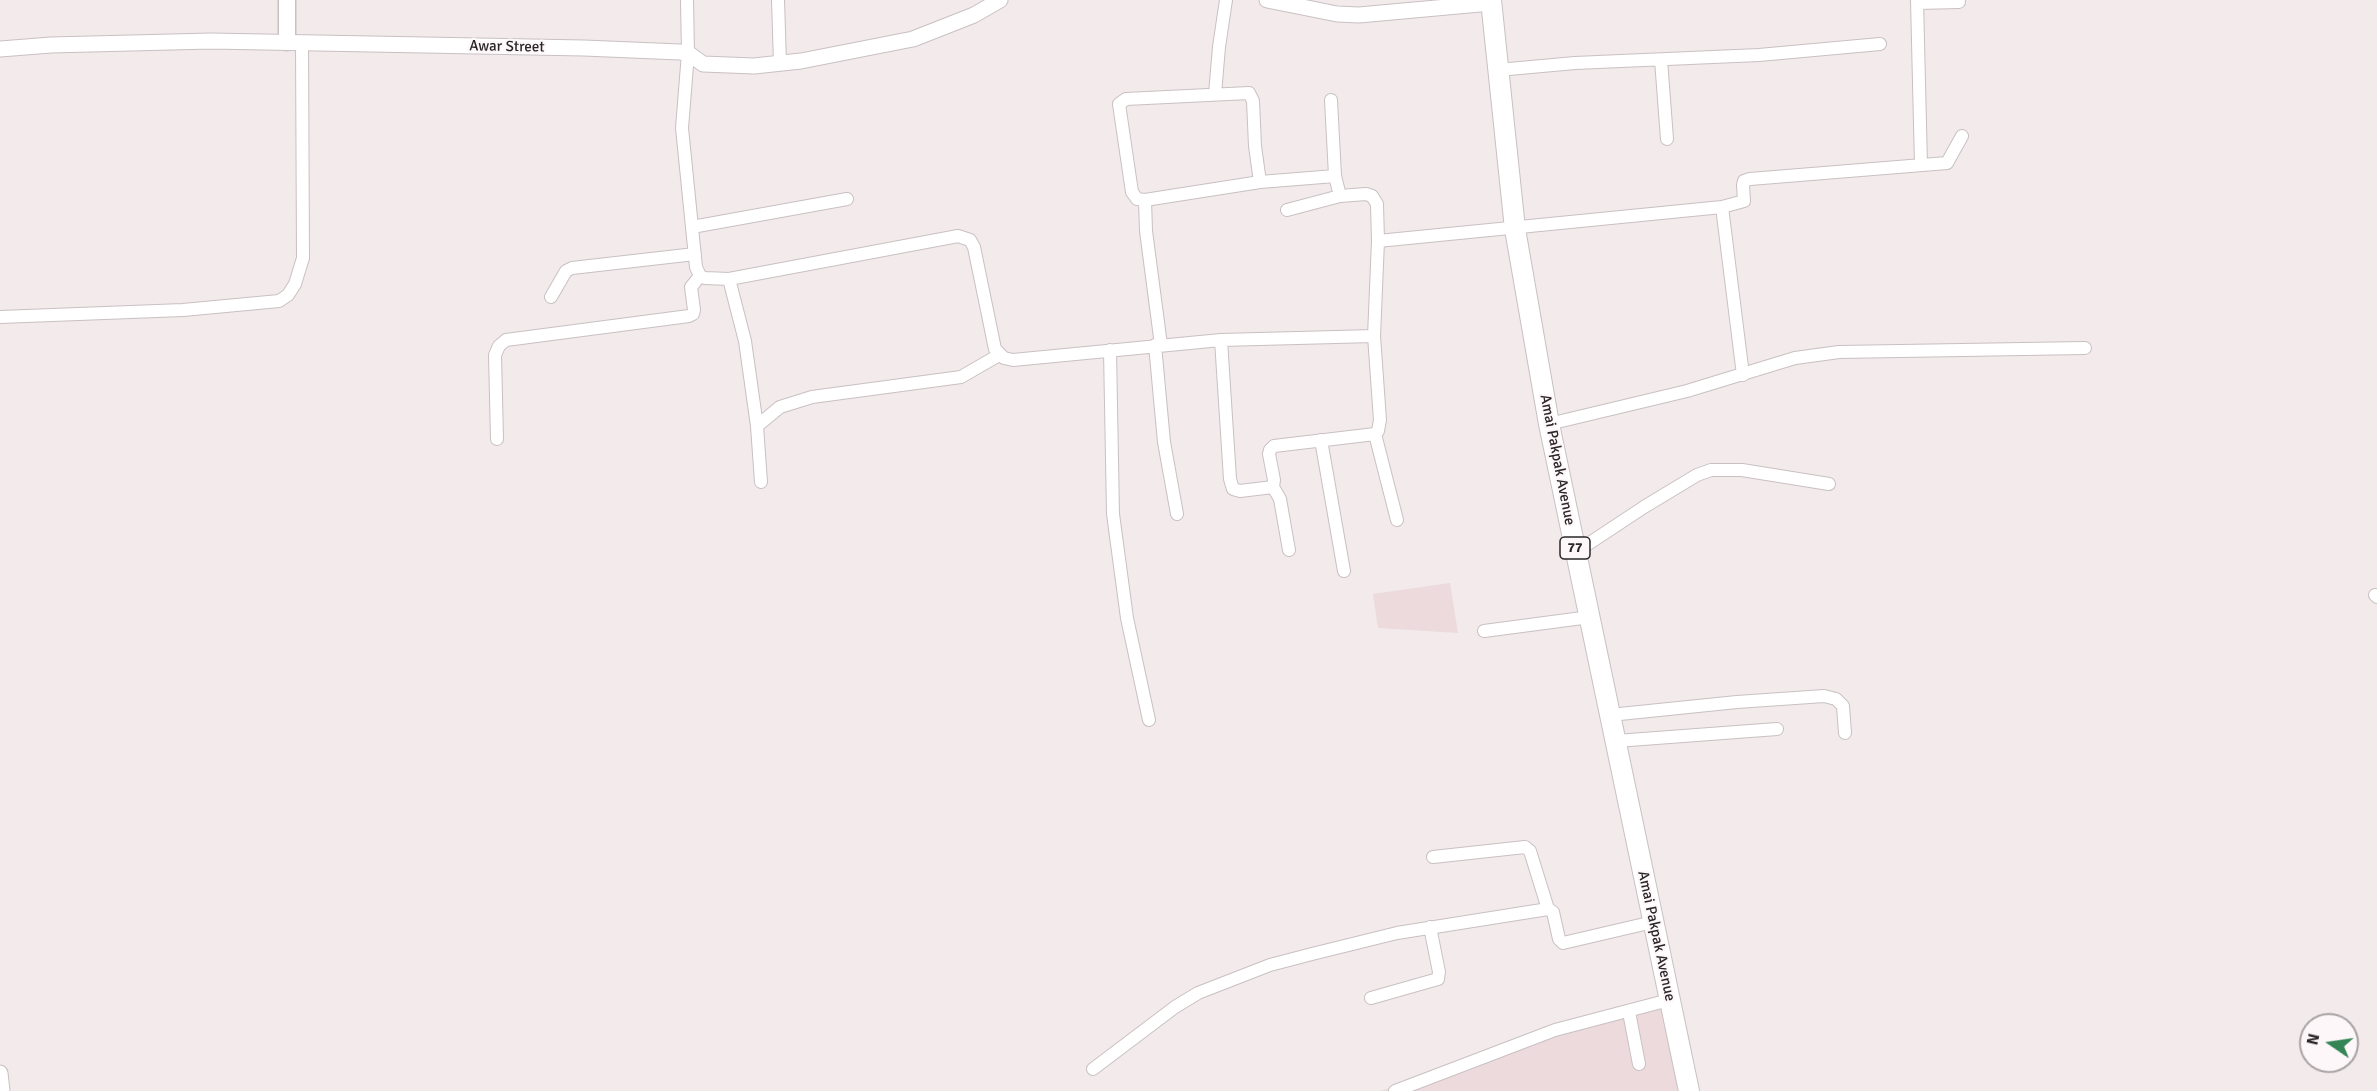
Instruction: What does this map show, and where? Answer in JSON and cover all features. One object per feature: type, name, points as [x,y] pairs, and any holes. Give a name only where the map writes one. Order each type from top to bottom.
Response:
[{"type":"highway","name":"Amai Pakpak Avenue","points":[[1491,1],[1515,229],[1549,424],[1689,1091]]},
{"type":"main road","points":[[287,0],[295,42]]},
{"type":"street","points":[[687,0],[688,53],[682,128],[696,267],[700,276]]},
{"type":"street","points":[[778,0],[780,63]]},
{"type":"street","name":"Awar Street","points":[[0,49],[51,45],[211,41],[584,48],[688,53],[703,64],[754,66],[801,62],[913,39],[974,15],[1000,0]]},
{"type":"street","points":[[1215,94],[1226,0]]},
{"type":"street","points":[[1267,0],[1316,10],[1359,15],[1491,1]]},
{"type":"street","points":[[1922,165],[1918,1],[1959,2]]},
{"type":"street","points":[[0,317],[183,310],[279,301],[288,295],[295,284],[303,258],[295,42]]},
{"type":"street","points":[[1498,70],[1545,65],[1759,55],[1880,44]]},
{"type":"street","points":[[1661,60],[1666,139]]},
{"type":"street","points":[[1260,182],[1255,146],[1253,97],[1246,93],[1126,99],[1119,104],[1132,192],[1137,199],[1145,200],[1260,182],[1335,176]]},
{"type":"street","points":[[1331,100],[1335,176],[1340,196]]},
{"type":"street","points":[[1378,241],[1722,207],[1744,201],[1744,181],[1750,178],[1947,163],[1962,136]]},
{"type":"street","points":[[1287,210],[1340,196],[1366,194],[1375,199],[1378,241],[1374,336],[1380,420],[1378,431],[1375,434],[1272,447],[1269,454],[1274,480],[1273,487],[1280,499],[1289,550]]},
{"type":"street","points":[[692,227],[847,199]]},
{"type":"street","points":[[1145,200],[1164,442],[1177,514]]},
{"type":"street","points":[[1722,207],[1743,375]]},
{"type":"street","points":[[700,276],[729,279],[958,236],[965,237],[974,246],[995,349],[999,355],[1012,360],[1221,340],[1374,336]]},
{"type":"street","points":[[551,297],[566,271],[572,268],[695,254]]},
{"type":"street","points":[[497,439],[495,355],[506,340],[688,316],[693,314],[694,310],[691,287],[700,276]]},
{"type":"street","points":[[729,279],[745,341],[757,426],[761,482]]},
{"type":"street","points":[[1221,340],[1230,479],[1233,489],[1240,491],[1273,487]]},
{"type":"street","points":[[1549,424],[1743,375],[1788,360],[1839,352],[2085,348]]},
{"type":"street","points":[[1110,350],[1113,514],[1127,618],[1149,720]]},
{"type":"street","points":[[757,426],[780,406],[812,397],[961,377],[999,355]]},
{"type":"street","points":[[1375,434],[1397,520]]},
{"type":"street","points":[[1321,441],[1344,571]]},
{"type":"street","points":[[1576,552],[1697,475],[1711,470],[1742,470],[1829,484]]},
{"type":"street","points":[[1484,631],[1590,617]]},
{"type":"street","points":[[1611,715],[1824,696],[1840,701],[1845,733]]},
{"type":"street","points":[[1616,741],[1778,729]]},
{"type":"street","points":[[1433,857],[1525,847],[1530,851],[1548,909],[1553,912],[1558,939],[1563,943],[1653,922]]},
{"type":"street","points":[[1093,1069],[1175,1007],[1198,993],[1236,977],[1312,954],[1397,933],[1548,909]]},
{"type":"street","points":[[1371,998],[1438,979],[1439,972],[1430,927]]},
{"type":"street","points":[[1398,1090],[1555,1030],[1669,1000]]},
{"type":"street","points":[[1629,1012],[1639,1064]]},
{"type":"street","points":[[0,1072],[2,1091]]},
{"type":"shaded area","points":[[1450,583],[1458,633],[1378,628],[1373,594]]},
{"type":"shaded area","points":[[1662,1009],[1681,1091],[1380,1091],[1560,1033]]}]
